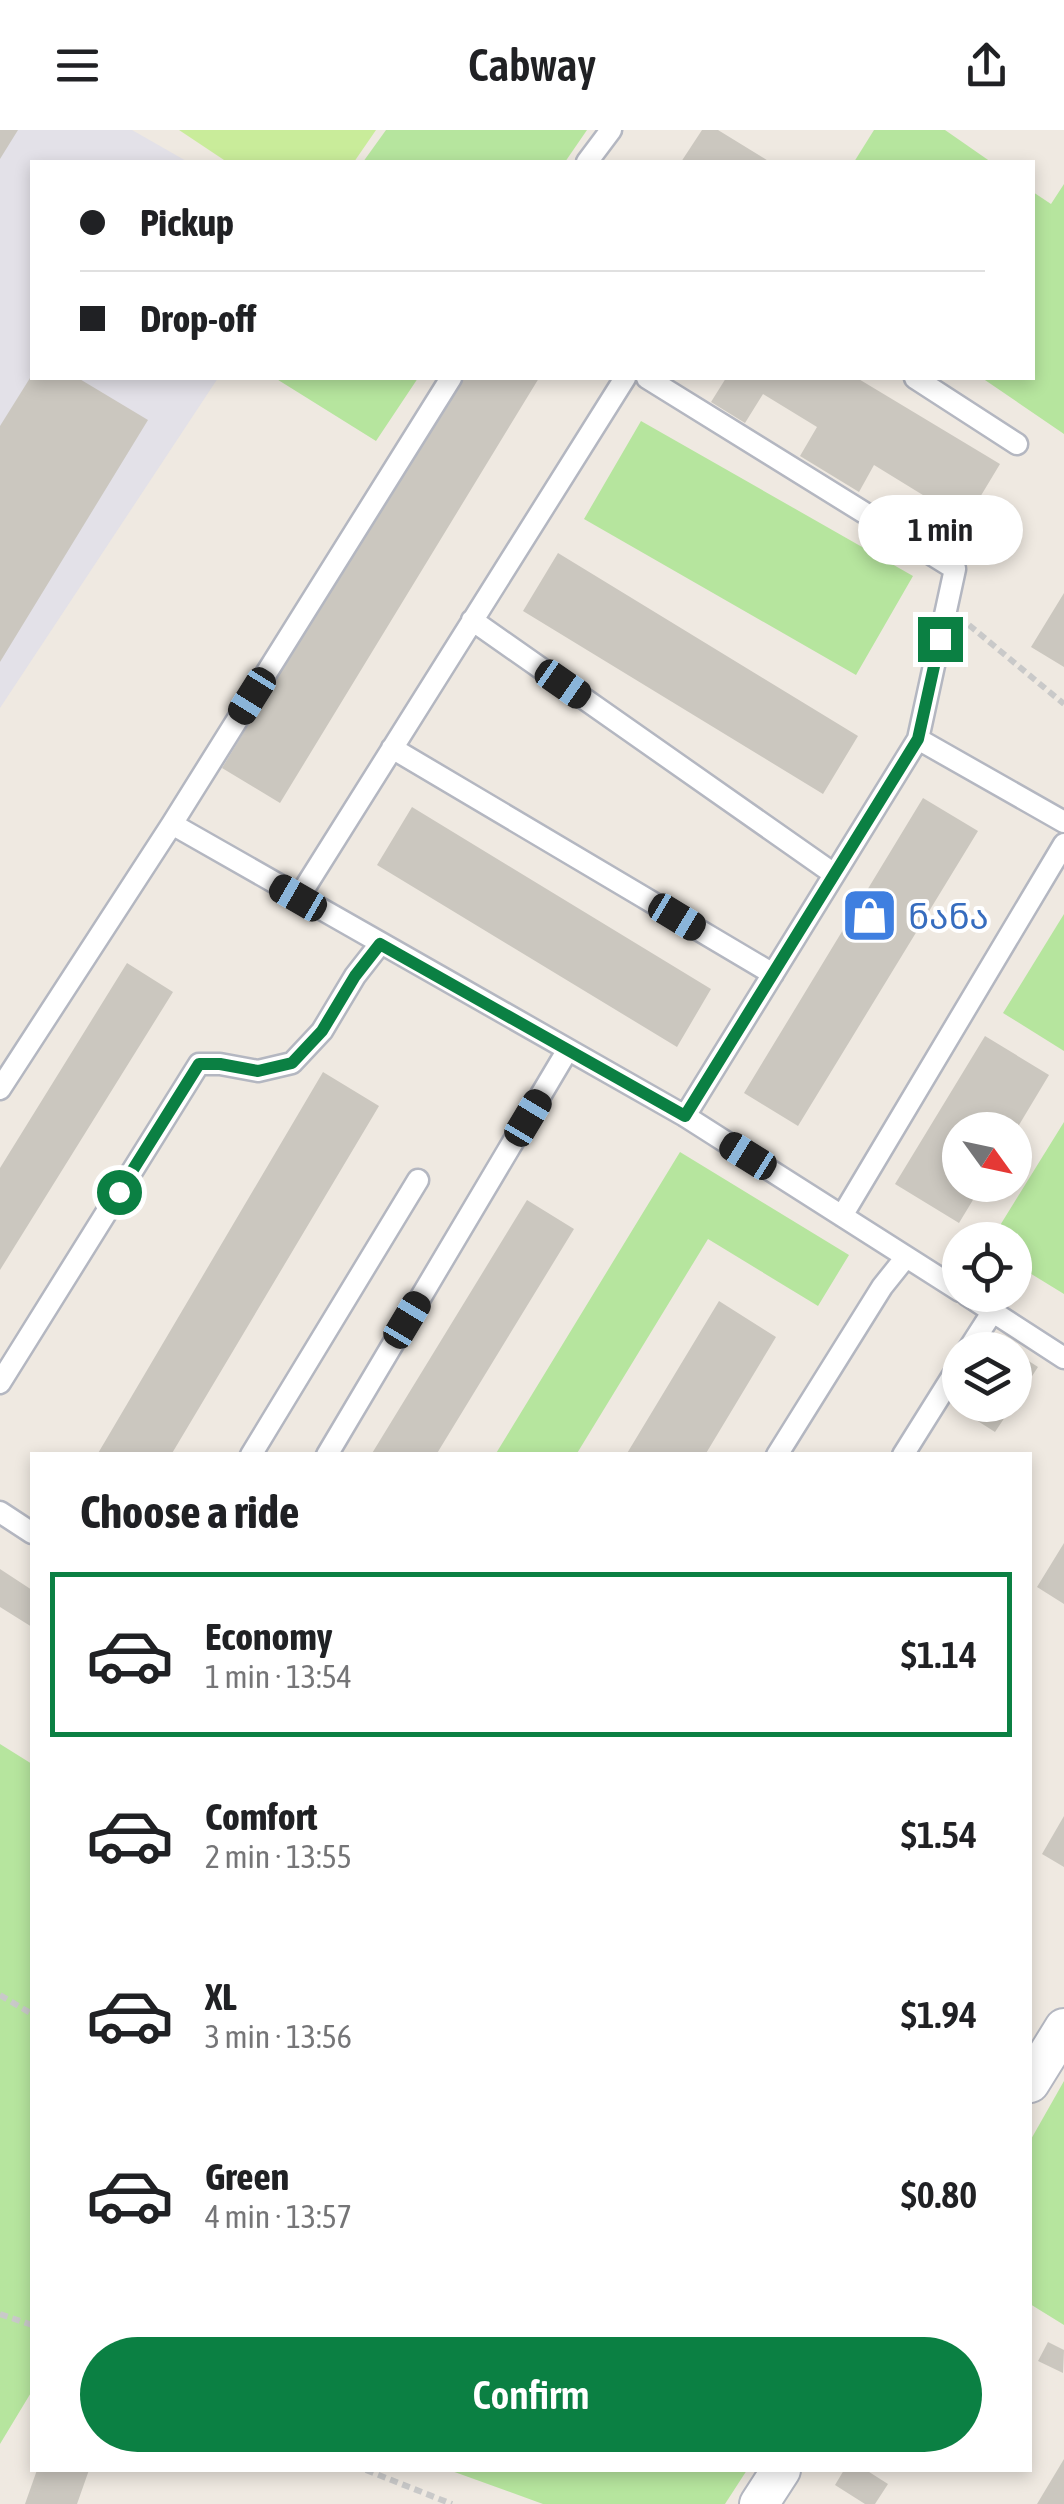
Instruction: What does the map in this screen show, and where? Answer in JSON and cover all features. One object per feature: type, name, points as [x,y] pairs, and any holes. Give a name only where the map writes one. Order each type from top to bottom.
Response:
[{"type":"street","points":[[1034,2067],[1064,2028]]},
{"type":"street","points":[[759,2504],[780,2472]]},
{"type":"lane","points":[[589,160],[610,130]]},
{"type":"lane","points":[[0,1090],[450,380]]},
{"type":"lane","points":[[298,898],[624,380]]},
{"type":"lane","points":[[650,380],[955,569],[918,739],[685,1116]]},
{"type":"lane","points":[[918,380],[1017,444]]},
{"type":"lane","points":[[472,620],[834,874]]},
{"type":"lane","points":[[918,739],[1064,822]]},
{"type":"lane","points":[[392,748],[772,974]]},
{"type":"lane","points":[[172,824],[685,1116],[942,1280]]},
{"type":"lane","points":[[842,1216],[1058,869],[1064,844]]},
{"type":"lane","points":[[0,1383],[199,1064],[258,1071],[292,1063],[322,1031],[355,976],[380,944]]},
{"type":"lane","points":[[329,1452],[568,1051]]},
{"type":"lane","points":[[253,1452],[418,1180]]},
{"type":"lane","points":[[779,1452],[882,1287],[906,1257]]},
{"type":"lane","points":[[979,1332],[992,1312],[1064,1358]]},
{"type":"lane","points":[[905,1452],[942,1393]]},
{"type":"lane","points":[[0,1512],[30,1532]]},
{"type":"path","points":[[947,606],[1064,704]]},
{"type":"path","points":[[0,1995],[30,2013]]},
{"type":"path","points":[[0,2314],[30,2324]]},
{"type":"path","points":[[371,2472],[452,2504]]},
{"type":"shaded area","points":[[0,130],[132,130],[184,160],[30,160],[30,380],[217,380],[0,708]]},
{"type":"green space","points":[[179,130],[376,130],[355,160],[224,160]]},
{"type":"green space","points":[[386,130],[587,130],[566,160],[364,160]]},
{"type":"green space","points":[[874,130],[945,130],[988,160],[855,160]]},
{"type":"green space","points":[[1064,184],[1064,434],[985,380],[1035,380],[1035,193],[1051,204]]},
{"type":"green space","points":[[278,380],[417,380],[376,441]]},
{"type":"green space","points":[[641,421],[913,576],[856,675],[584,519]]},
{"type":"green space","points":[[1064,914],[1064,1051],[1003,1013]]},
{"type":"green space","points":[[1064,1122],[1064,1294],[1032,1274],[1032,1222],[1002,1222],[1015,1202],[1032,1202],[1032,1174]]},
{"type":"green space","points":[[680,1152],[849,1255],[818,1306],[708,1239],[578,1452],[497,1452]]},
{"type":"green space","points":[[0,1744],[30,1763],[30,2394],[0,2444]]},
{"type":"green space","points":[[1064,2081],[1064,2325],[1032,2305],[1032,2137]]},
{"type":"green space","points":[[455,2472],[746,2472],[725,2504],[543,2504]]},
{"type":"building","points":[[0,130],[18,130],[0,159]]},
{"type":"building","points":[[702,130],[718,130],[767,160],[682,160]]},
{"type":"building","points":[[30,378],[81,380],[148,420],[0,662],[0,426]]},
{"type":"building","points":[[458,380],[538,380],[280,803],[222,768]]},
{"type":"building","points":[[725,380],[860,380],[1000,464],[950,547],[915,526],[931,500],[874,465],[859,492],[800,456],[817,427],[763,394],[745,423],[711,402]]},
{"type":"building","points":[[558,553],[858,736],[823,794],[523,611]]},
{"type":"building","points":[[1064,593],[1064,667],[1031,647]]},
{"type":"building","points":[[923,798],[978,831],[798,1126],[744,1093]]},
{"type":"building","points":[[412,807],[711,989],[677,1047],[377,865]]},
{"type":"building","points":[[127,963],[173,992],[0,1270],[0,1168]]},
{"type":"building","points":[[985,1036],[1049,1075],[1027,1112],[942,1112],[942,1202],[972,1202],[960,1222],[895,1184]]},
{"type":"building","points":[[323,1072],[379,1106],[173,1452],[99,1452]]},
{"type":"building","points":[[527,1200],[574,1229],[438,1452],[373,1452]]},
{"type":"building","points":[[719,1301],[776,1337],[707,1452],[628,1452]]},
{"type":"building","points":[[979,1422],[1002,1422],[995,1432]]},
{"type":"building","points":[[1064,1543],[1064,1604],[1037,1587]]},
{"type":"building","points":[[0,1569],[30,1589],[30,1626],[0,1607]]},
{"type":"building","points":[[1064,1816],[1064,1867],[1042,1854]]},
{"type":"building","points":[[1048,2342],[1064,2350],[1063,2373],[1038,2361]]},
{"type":"building","points":[[1064,2459],[1064,2504],[1037,2504]]},
{"type":"building","points":[[36,2472],[88,2472],[77,2504],[25,2504]]},
{"type":"building","points":[[843,2472],[869,2472],[888,2484],[875,2504],[865,2504],[835,2485]]},
{"type":"place","name":"ნანა","points":[[869,916]]},
{"type":"route","points":[[119,1192],[199,1064],[258,1071],[292,1063],[322,1031],[355,976],[380,944],[685,1116],[918,739],[940,639]]}]
